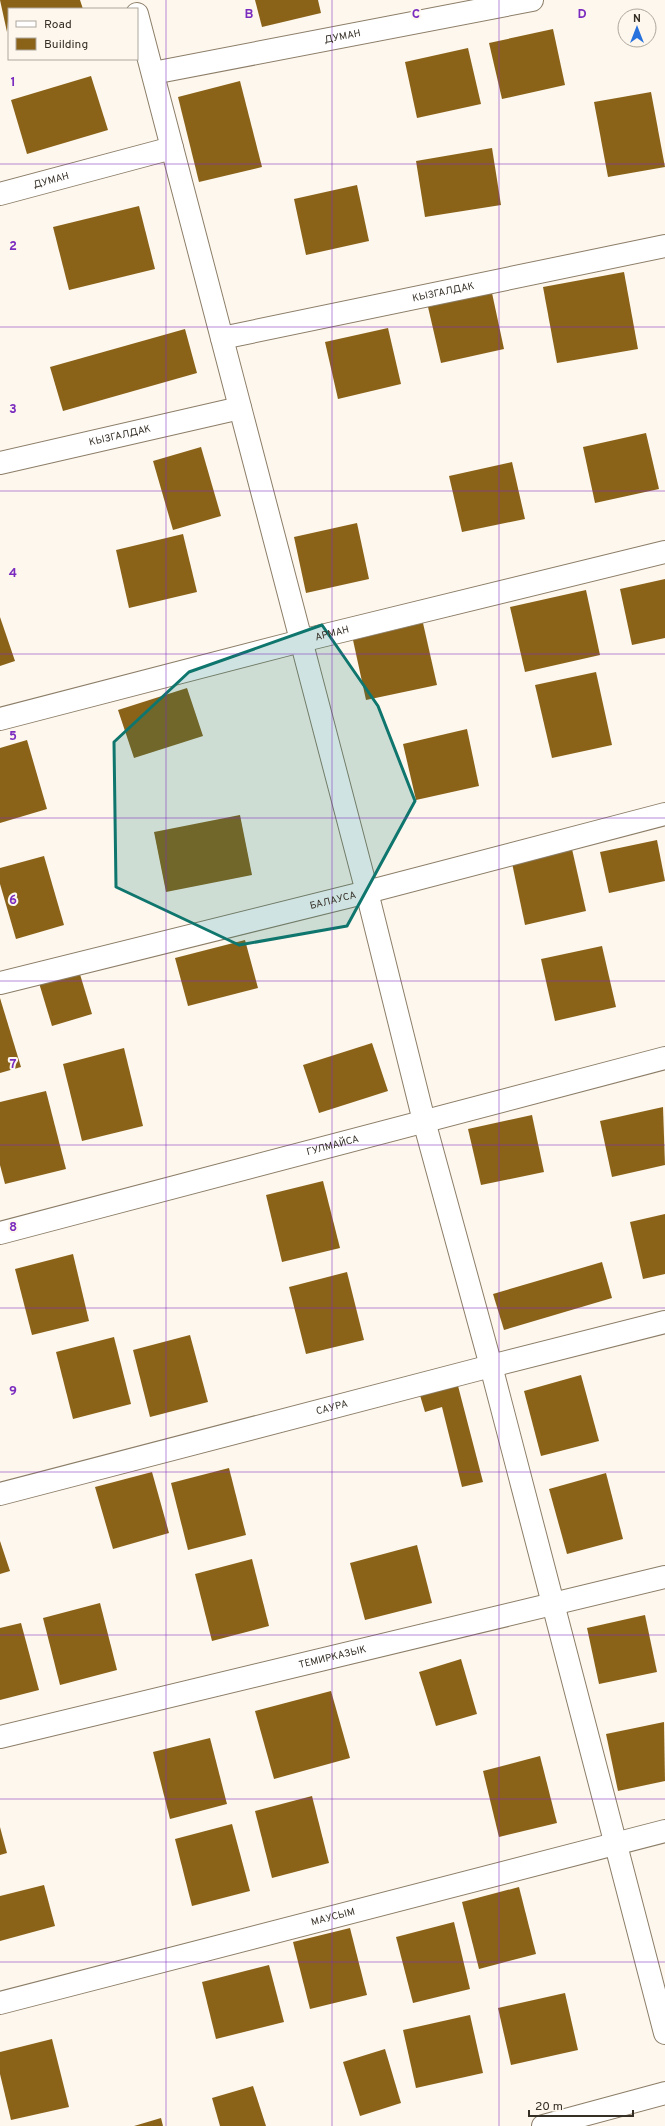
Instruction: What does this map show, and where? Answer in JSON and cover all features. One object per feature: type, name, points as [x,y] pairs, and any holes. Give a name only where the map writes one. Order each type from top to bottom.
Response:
[{"type":"street","name":"ДУМАН","points":[[152,73],[532,0]]},
{"type":"street","points":[[138,18],[301,641],[424,1120],[616,1842],[665,2033]]},
{"type":"street","name":"ДУМАН","points":[[0,194],[172,148]]},
{"type":"street","name":"КЫЗГАЛДАК","points":[[222,338],[665,246]]},
{"type":"street","name":"КЫЗГАЛДАК","points":[[0,464],[240,408]]},
{"type":"street","name":"АРМАН","points":[[0,719],[301,641],[665,552]]},
{"type":"street","name":"БАЛАУСА","points":[[0,983],[366,892],[665,814]]},
{"type":"street","name":"ГУЛМАЙСА","points":[[0,1233],[424,1120],[665,1058]]},
{"type":"street","name":"САУРА","points":[[0,1494],[490,1366],[665,1322]]},
{"type":"street","name":"ТЕМИРКАЗЫК","points":[[0,1737],[665,1577]]},
{"type":"street","name":"МАУСЫМ","points":[[0,2002],[616,1842],[665,1831]]},
{"type":"street","points":[[543,2126],[665,2093]]},
{"type":"highlighted area","points":[[322,625],[378,706],[415,801],[347,926],[239,945],[116,887],[114,742],[189,672]]},
{"type":"building","points":[[0,0],[80,0],[83,8],[8,8],[7,32]]},
{"type":"building","points":[[255,0],[318,0],[321,13],[262,27]]},
{"type":"building","points":[[553,29],[565,85],[502,99],[489,43]]},
{"type":"building","points":[[468,48],[481,104],[417,118],[405,62]]},
{"type":"building","points":[[91,76],[108,130],[27,154],[11,100]]},
{"type":"building","points":[[240,81],[262,167],[199,182],[178,97]]},
{"type":"building","points":[[651,92],[665,167],[608,177],[594,102]]},
{"type":"building","points":[[492,148],[501,205],[425,217],[416,161]]},
{"type":"building","points":[[357,185],[369,241],[306,255],[294,199]]},
{"type":"building","points":[[139,206],[155,269],[69,290],[53,227]]},
{"type":"building","points":[[624,272],[638,349],[557,363],[543,287]]},
{"type":"building","points":[[492,293],[504,349],[441,363],[428,307]]},
{"type":"building","points":[[388,328],[401,384],[338,399],[325,342]]},
{"type":"building","points":[[185,329],[197,373],[63,411],[50,367]]},
{"type":"building","points":[[646,433],[659,489],[595,503],[583,447]]},
{"type":"building","points":[[201,447],[221,516],[173,530],[153,461]]},
{"type":"building","points":[[512,462],[525,519],[462,532],[449,476]]},
{"type":"building","points":[[357,523],[369,579],[306,593],[294,537]]},
{"type":"building","points":[[183,534],[197,592],[129,608],[116,550]]},
{"type":"building","points":[[665,579],[665,638],[632,645],[620,589]]},
{"type":"building","points":[[586,590],[600,655],[525,672],[510,607]]},
{"type":"building","points":[[0,617],[15,661],[0,666]]},
{"type":"building","points":[[423,623],[437,685],[366,700],[353,640]]},
{"type":"building","points":[[596,672],[612,745],[552,758],[535,685]]},
{"type":"building","points":[[187,688],[203,736],[134,758],[118,710]]},
{"type":"building","points":[[467,729],[479,786],[416,800],[403,744]]},
{"type":"building","points":[[27,740],[47,809],[0,823],[0,748]]},
{"type":"building","points":[[240,815],[252,875],[166,892],[154,832]]},
{"type":"building","points":[[657,840],[665,881],[609,893],[600,852]]},
{"type":"building","points":[[572,849],[586,911],[525,925],[512,863]]},
{"type":"building","points":[[44,856],[64,925],[16,939],[0,884],[0,868]]},
{"type":"building","points":[[245,940],[258,988],[188,1006],[175,958]]},
{"type":"building","points":[[602,946],[616,1007],[555,1021],[541,959]]},
{"type":"building","points":[[79,971],[92,1014],[52,1026],[39,983]]},
{"type":"building","points":[[0,998],[21,1067],[0,1073]]},
{"type":"building","points":[[372,1043],[388,1091],[319,1113],[303,1065]]},
{"type":"building","points":[[124,1048],[143,1126],[82,1141],[63,1064]]},
{"type":"building","points":[[46,1091],[66,1169],[5,1184],[0,1165],[0,1102]]},
{"type":"building","points":[[663,1107],[665,1165],[612,1177],[600,1121]]},
{"type":"building","points":[[532,1115],[544,1172],[481,1185],[468,1129]]},
{"type":"building","points":[[323,1181],[340,1248],[282,1262],[266,1195]]},
{"type":"building","points":[[665,1214],[665,1274],[643,1279],[630,1222]]},
{"type":"building","points":[[73,1254],[89,1321],[32,1335],[15,1269]]},
{"type":"building","points":[[602,1262],[612,1298],[504,1330],[493,1294]]},
{"type":"building","points":[[347,1272],[364,1340],[306,1354],[289,1287]]},
{"type":"building","points":[[190,1335],[208,1402],[150,1417],[133,1350]]},
{"type":"building","points":[[114,1337],[131,1404],[73,1419],[56,1352]]},
{"type":"building","points":[[581,1375],[599,1441],[541,1456],[524,1391]]},
{"type":"building","points":[[457,1382],[483,1482],[462,1487],[442,1407],[425,1412],[419,1392]]},
{"type":"building","points":[[229,1468],[246,1535],[188,1550],[171,1483]]},
{"type":"building","points":[[152,1472],[169,1533],[113,1549],[95,1487]]},
{"type":"building","points":[[606,1473],[623,1539],[567,1554],[549,1489]]},
{"type":"building","points":[[0,1541],[10,1571],[0,1574]]},
{"type":"building","points":[[417,1545],[432,1603],[365,1620],[350,1563]]},
{"type":"building","points":[[252,1559],[269,1626],[212,1641],[195,1574]]},
{"type":"building","points":[[100,1603],[117,1670],[60,1685],[43,1618]]},
{"type":"building","points":[[645,1615],[657,1672],[599,1684],[587,1628]]},
{"type":"building","points":[[21,1623],[39,1690],[0,1700],[0,1628]]},
{"type":"building","points":[[461,1659],[477,1714],[436,1726],[419,1672]]},
{"type":"building","points":[[331,1691],[350,1758],[274,1779],[255,1711]]},
{"type":"building","points":[[664,1722],[665,1781],[618,1791],[606,1734]]},
{"type":"building","points":[[210,1738],[227,1804],[170,1819],[153,1752]]},
{"type":"building","points":[[540,1756],[557,1823],[499,1837],[483,1771]]},
{"type":"building","points":[[312,1796],[329,1863],[272,1878],[255,1811]]},
{"type":"building","points":[[232,1824],[250,1891],[192,1906],[175,1839]]},
{"type":"building","points":[[0,1827],[7,1853],[0,1855]]},
{"type":"building","points":[[44,1885],[55,1926],[0,1941],[0,1896]]},
{"type":"building","points":[[519,1887],[536,1954],[479,1969],[462,1902]]},
{"type":"building","points":[[454,1922],[470,1989],[413,2003],[396,1937]]},
{"type":"building","points":[[350,1928],[367,1995],[310,2009],[293,1942]]},
{"type":"building","points":[[269,1965],[284,2022],[216,2039],[202,1982]]},
{"type":"building","points":[[565,1993],[578,2050],[511,2065],[498,2008]]},
{"type":"building","points":[[470,2015],[483,2073],[416,2088],[403,2030]]},
{"type":"building","points":[[52,2039],[69,2107],[11,2120],[0,2074],[0,2052]]},
{"type":"building","points":[[385,2049],[401,2103],[360,2116],[343,2062]]},
{"type":"building","points":[[253,2086],[266,2126],[220,2126],[212,2098]]},
{"type":"building","points":[[161,2118],[163,2126],[134,2126]]}]
